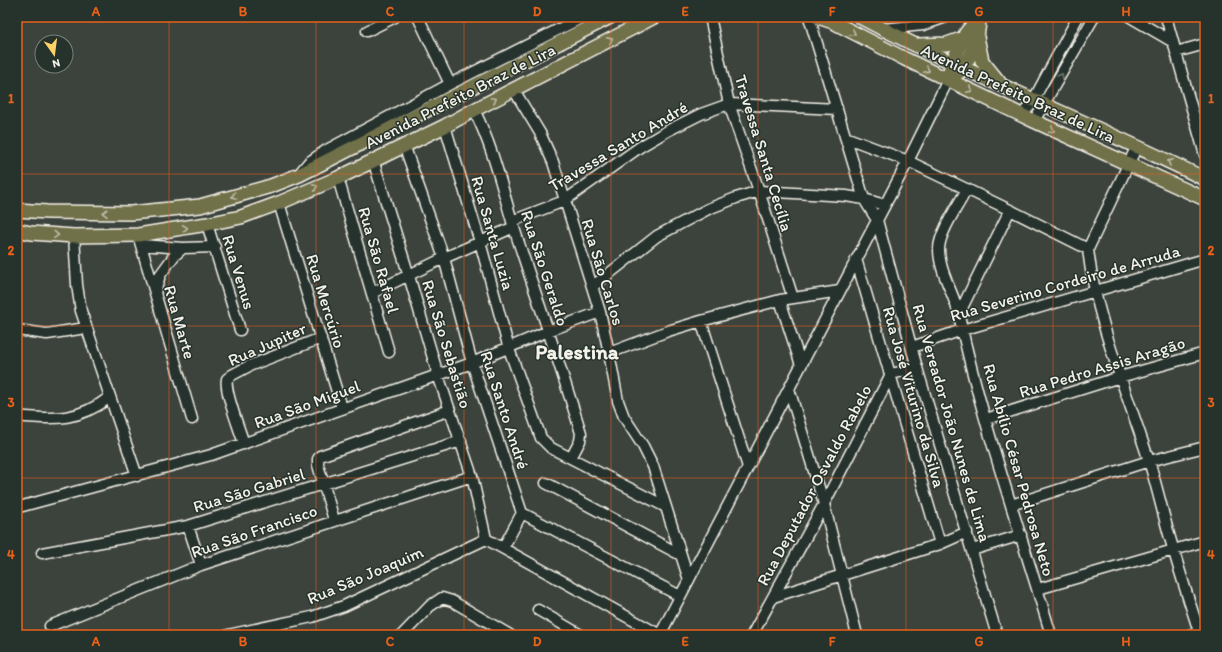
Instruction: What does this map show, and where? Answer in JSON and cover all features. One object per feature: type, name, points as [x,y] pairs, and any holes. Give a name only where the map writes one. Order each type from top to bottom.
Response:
[{"type":"main road","name":"Avenida Prefeito Braz de Lira","points":[[17,210],[131,213],[200,206],[271,186],[298,175],[596,20],[610,17]]},
{"type":"main road","name":"Avenida Prefeito Braz de Lira","points":[[17,230],[32,233],[139,240],[241,217],[338,178],[445,126],[654,17]]},
{"type":"main road","name":"Avenida Prefeito Braz de Lira","points":[[818,17],[833,22],[1028,119],[1205,199]]},
{"type":"main road","name":"Avenida Prefeito Braz de Lira","points":[[860,17],[1003,87],[1138,146],[1205,179]]},
{"type":"main road","points":[[948,80],[958,65],[970,38],[972,24],[979,18]]},
{"type":"main road","points":[[915,45],[939,45],[970,38]]},
{"type":"main road","points":[[970,38],[987,69],[1003,87]]},
{"type":"street","points":[[367,31],[395,17]]},
{"type":"street","points":[[418,17],[450,84]]},
{"type":"street","points":[[298,175],[309,162],[324,151],[450,84],[583,17]]},
{"type":"street","name":"Travessa Santa Cecília","points":[[710,17],[729,104],[759,191],[793,298]]},
{"type":"street","points":[[809,17],[864,199],[877,220]]},
{"type":"street","points":[[883,29],[923,25],[946,17]]},
{"type":"street","points":[[1039,102],[1078,17]]},
{"type":"street","points":[[1028,119],[1094,17]]},
{"type":"street","points":[[1130,17],[1173,42]]},
{"type":"street","points":[[1166,17],[1205,155]]},
{"type":"street","points":[[1176,52],[1205,44]]},
{"type":"street","points":[[486,538],[660,635],[885,205],[948,80]]},
{"type":"street","name":"Rua São Carlos","points":[[514,90],[540,133],[547,148],[600,312],[618,401],[624,417],[648,455],[666,507],[679,554],[689,580]]},
{"type":"street","name":"Travessa Santo André","points":[[372,293],[480,242],[513,224],[564,201],[640,147],[701,114],[729,104],[837,109]]},
{"type":"street","name":"Rua São Geraldo","points":[[474,110],[492,152],[513,224],[581,433],[580,441],[571,458]]},
{"type":"street","name":"Rua Santa Luzia","points":[[445,126],[480,242],[509,349],[541,438],[551,448],[666,507]]},
{"type":"street","points":[[845,137],[908,160],[1088,249]]},
{"type":"street","name":"Rua Santo André","points":[[404,145],[444,258],[472,363],[522,513]]},
{"type":"street","points":[[1138,146],[1088,249],[1094,291],[1120,377],[1149,461],[1173,550],[1198,633]]},
{"type":"street","name":"Rua São Sebastião","points":[[373,160],[438,375],[472,476],[486,538]]},
{"type":"street","name":"Rua São Rafael","points":[[338,178],[389,352]]},
{"type":"street","name":"Rua Abílio César Pedrosa Neto","points":[[967,189],[944,232],[940,241],[939,249],[943,268],[959,314],[986,419],[1051,635]]},
{"type":"street","points":[[592,287],[657,236],[708,209],[759,191],[846,196],[885,205]]},
{"type":"street","name":"Rua Mercúrio","points":[[279,203],[342,408]]},
{"type":"street","points":[[959,314],[1010,210]]},
{"type":"street","name":"Rua Vereador João Nunes de Lima","points":[[877,220],[917,368],[967,532],[996,635]]},
{"type":"street","name":"Rua Venus","points":[[207,224],[240,330]]},
{"type":"street","points":[[74,236],[81,312],[137,476]]},
{"type":"street","points":[[139,240],[183,248],[215,248]]},
{"type":"street","name":"Rua Marte","points":[[139,240],[192,419]]},
{"type":"street","points":[[155,293],[160,275],[174,256],[183,248]]},
{"type":"street","name":"Rua José Viturino da Silva","points":[[856,259],[940,544]]},
{"type":"street","name":"Rua Severino Cordeiro de Arruda","points":[[912,347],[962,330],[1205,259]]},
{"type":"street","points":[[609,353],[668,331],[701,321],[780,300],[840,291]]},
{"type":"street","points":[[780,300],[801,365]]},
{"type":"street","name":"Rua São Miguel","points":[[19,507],[137,476],[244,444],[472,363],[509,349],[548,331],[600,312]]},
{"type":"street","points":[[701,321],[748,467]]},
{"type":"street","points":[[17,330],[47,334],[86,328]]},
{"type":"street","name":"Rua Jupiter","points":[[244,444],[226,384],[227,379],[249,366],[321,338]]},
{"type":"street","name":"Rua Pedro Assis Aragão","points":[[986,419],[1120,377],[1205,353]]},
{"type":"street","name":"Rua Deputador Osvaldo Rabelo","points":[[752,635],[824,504],[891,374],[917,368]]},
{"type":"street","points":[[789,388],[824,504],[857,635]]},
{"type":"street","points":[[17,416],[53,418],[74,416],[100,405],[110,397]]},
{"type":"street","points":[[334,520],[318,465],[318,459],[320,456],[450,410]]},
{"type":"street","name":"Rua São Gabriel","points":[[42,553],[188,526],[461,442]]},
{"type":"street","points":[[1011,505],[1149,461],[1205,447]]},
{"type":"street","name":"Rua São Francisco","points":[[50,626],[201,565],[334,520],[472,476]]},
{"type":"street","points":[[546,483],[679,554]]},
{"type":"street","points":[[504,548],[522,513],[680,596]]},
{"type":"street","points":[[188,526],[201,565]]},
{"type":"street","points":[[774,597],[940,544],[967,532]]},
{"type":"street","points":[[972,550],[1021,535]]},
{"type":"street","name":"Rua São Joaquim","points":[[228,635],[326,613],[486,538]]},
{"type":"street","points":[[1038,589],[1205,541]]},
{"type":"street","points":[[402,635],[430,606],[442,598],[452,601],[510,635]]},
{"type":"street","points":[[538,610],[581,635]]},
{"type":"district","name":"Palestina","points":[[577,352]]}]
